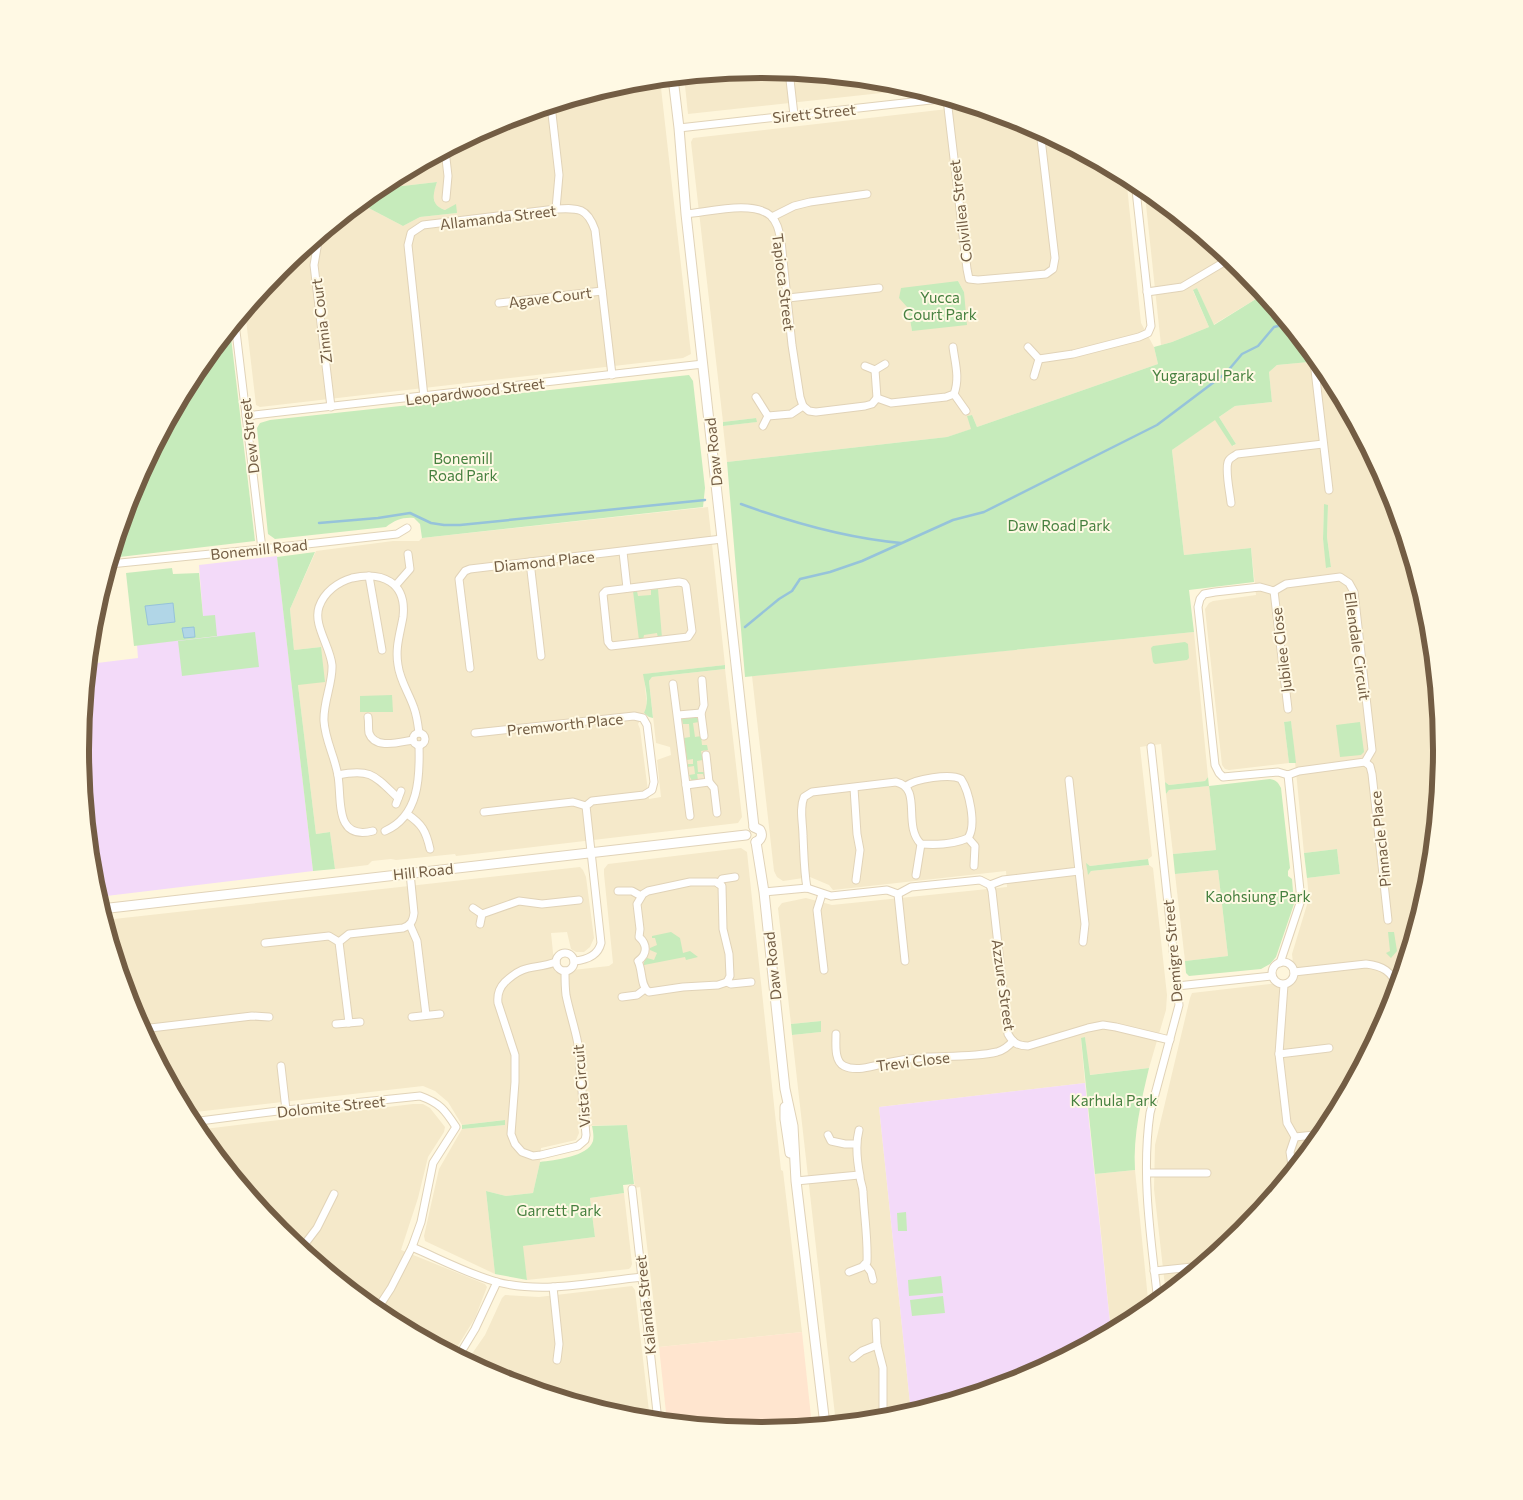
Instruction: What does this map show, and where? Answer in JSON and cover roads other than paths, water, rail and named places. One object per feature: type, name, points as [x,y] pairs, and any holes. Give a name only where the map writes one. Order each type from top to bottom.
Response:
[{"type":"street","points":[[790,79],[794,115]]},
{"type":"street","name":"Daw Road","points":[[674,83],[686,214],[754,827],[760,830],[762,835],[760,840],[756,842],[764,892],[786,1090],[794,1137],[796,1180],[823,1419]]},
{"type":"street","name":"Sirett Street","points":[[679,128],[934,100]]},
{"type":"street","name":"Colvillea Street","points":[[949,104],[969,279],[978,280],[1046,274],[1053,269],[1055,258],[1041,139]]},
{"type":"street","points":[[552,111],[559,175],[556,210]]},
{"type":"street","points":[[446,157],[448,176],[446,198]]},
{"type":"street","points":[[1039,359],[1086,352],[1148,333],[1151,326],[1136,192]]},
{"type":"street","points":[[772,217],[794,206],[810,202],[866,194]]},
{"type":"street","name":"Allamanda Street","points":[[424,397],[408,245],[411,233],[423,225],[575,208],[584,212],[590,218],[595,230],[612,375]]},
{"type":"street","name":"Tapioca Street","points":[[686,214],[754,208],[764,211],[772,217],[778,228],[781,241],[792,345],[803,406]]},
{"type":"street","name":"Zinnia Court","points":[[318,244],[314,266],[331,407]]},
{"type":"street","points":[[1146,292],[1182,287],[1224,262]]},
{"type":"street","points":[[788,298],[879,288]]},
{"type":"street","name":"Agave Court","points":[[499,303],[602,291]]},
{"type":"street","name":"Dew Street","points":[[236,331],[262,549]]},
{"type":"street","points":[[953,347],[958,377],[954,394],[966,411]]},
{"type":"street","points":[[1028,347],[1039,359]]},
{"type":"street","points":[[1034,376],[1039,359]]},
{"type":"street","name":"Leopardwood Street","points":[[246,416],[703,364]]},
{"type":"street","points":[[875,370],[885,364]]},
{"type":"street","points":[[866,366],[875,370]]},
{"type":"street","points":[[1315,367],[1329,490]]},
{"type":"street","points":[[768,416],[791,414],[803,406],[809,411],[816,412],[872,404],[877,398],[875,370]]},
{"type":"street","points":[[877,398],[891,403],[946,397],[954,394]]},
{"type":"street","points":[[756,397],[768,416]]},
{"type":"street","points":[[763,426],[768,416]]},
{"type":"street","points":[[1231,503],[1227,471],[1227,464],[1230,458],[1237,454],[1323,444]]},
{"type":"street","name":"Bonemill Road","points":[[116,563],[397,534],[407,528]]},
{"type":"street","name":"Diamond Place","points":[[470,668],[460,579],[465,571],[722,539]]},
{"type":"street","points":[[624,552],[627,588]]},
{"type":"street","points":[[396,585],[410,569],[408,554]]},
{"type":"street","points":[[530,562],[541,656]]},
{"type":"street","points":[[369,576],[382,650]]},
{"type":"street","points":[[373,831],[357,832],[349,827],[341,817],[338,775],[327,740],[324,720],[332,666],[328,644],[318,618],[319,607],[325,595],[333,587],[345,580],[369,576],[384,577],[396,585],[401,598],[403,615],[396,656],[399,673],[413,706],[419,734],[414,736],[418,782],[414,799],[407,814],[396,826],[385,831]]},
{"type":"street","name":"Ellendale Circuit","points":[[1340,577],[1349,583],[1354,592],[1372,750],[1365,762],[1299,771],[1288,776],[1278,772],[1223,777],[1216,769],[1198,607],[1200,599],[1204,594],[1260,587],[1274,591],[1286,584],[1340,577]]},
{"type":"street","points":[[684,583],[692,631],[688,637],[611,646],[608,642],[603,594],[606,591],[627,588],[684,583]]},
{"type":"street","name":"Jubilee Close","points":[[1274,591],[1288,710]]},
{"type":"street","points":[[702,680],[704,706],[701,713],[704,736]]},
{"type":"street","points":[[673,684],[690,816]]},
{"type":"street","points":[[678,715],[701,713]]},
{"type":"street","name":"Premworth Place","points":[[475,734],[634,716],[643,718],[647,726],[654,782],[652,790],[644,794],[592,801],[586,806]]},
{"type":"street","points":[[368,717],[369,733],[374,740],[384,744],[416,743]]},
{"type":"street","name":"Demigre Street","points":[[1151,747],[1178,1005],[1150,1113],[1146,1154],[1147,1199],[1157,1294]]},
{"type":"street","points":[[706,755],[709,782],[714,788],[717,813]]},
{"type":"street","name":"Pinnacle Place","points":[[1365,762],[1370,766],[1372,774],[1388,920]]},
{"type":"street","points":[[338,775],[359,772],[370,774],[399,798]]},
{"type":"street","points":[[906,786],[916,780],[952,776],[961,779],[972,817],[972,830],[968,838],[940,844],[921,844]]},
{"type":"street","points":[[1272,976],[1275,966],[1280,962],[1301,900],[1288,776]]},
{"type":"street","points":[[1069,780],[1085,924],[1083,942]]},
{"type":"street","points":[[686,785],[709,782]]},
{"type":"street","points":[[807,888],[803,862],[804,836],[801,810],[802,799],[805,795],[812,792],[896,782],[906,786],[910,793],[913,833],[921,844],[916,876]]},
{"type":"street","points":[[854,788],[860,850],[856,880]]},
{"type":"street","points":[[484,812],[573,802],[586,806],[601,943],[600,948],[589,958],[574,961]]},
{"type":"street","points":[[407,814],[419,822],[427,836],[430,849]]},
{"type":"street","points":[[754,827],[747,830],[746,834],[749,841],[756,842]]},
{"type":"street","name":"Hill Road","points":[[108,908],[746,834]]},
{"type":"street","points":[[968,838],[975,849],[974,866]]},
{"type":"street","points":[[764,892],[811,888],[822,894],[832,896],[887,890],[898,894],[911,887],[980,880],[990,885],[1003,880],[1079,871]]},
{"type":"street","points":[[339,942],[348,934],[403,928],[410,925],[414,919],[414,913],[410,873]]},
{"type":"street","points":[[719,884],[722,879],[736,877]]},
{"type":"street","points":[[727,982],[731,967],[723,929],[722,886],[716,882],[690,882],[648,890],[641,896],[637,904],[639,937],[645,942],[646,950],[642,959],[638,961],[641,966],[645,989],[649,992],[654,992],[684,987],[718,985],[727,982],[731,984],[751,982]]},
{"type":"street","name":"Azzure Street","points":[[990,885],[1008,1034],[1013,1042],[1020,1046],[1028,1046],[1103,1025],[1170,1040]]},
{"type":"street","points":[[618,891],[632,891],[641,896]]},
{"type":"street","points":[[822,894],[818,910],[824,970]]},
{"type":"street","points":[[898,894],[905,961]]},
{"type":"street","points":[[482,914],[519,902],[542,904],[580,900]]},
{"type":"street","points":[[473,908],[482,914]]},
{"type":"street","points":[[480,924],[482,914]]},
{"type":"street","points":[[410,925],[417,941],[426,1015]]},
{"type":"street","points":[[265,943],[329,936],[339,942]]},
{"type":"street","points":[[339,942],[349,1023]]},
{"type":"street","points":[[565,953],[570,954],[574,961],[572,967],[565,971],[557,967],[556,962],[557,956],[565,953]]},
{"type":"street","name":"Vista Circuit","points":[[556,962],[516,972],[501,986],[497,994],[498,1003],[515,1054],[511,1134],[515,1144],[522,1152],[533,1156],[578,1146],[582,1144],[586,1135],[578,1040],[566,994],[565,971]]},
{"type":"street","points":[[1272,976],[1276,982],[1284,984],[1292,980],[1294,972],[1289,964],[1280,962]]},
{"type":"street","points":[[1294,972],[1366,964],[1377,965],[1386,969],[1394,978]]},
{"type":"street","points":[[1177,986],[1272,976]]},
{"type":"street","points":[[1284,984],[1279,1054],[1287,1122],[1295,1137],[1290,1152],[1291,1164]]},
{"type":"street","points":[[622,996],[637,995],[645,989]]},
{"type":"street","points":[[412,1017],[440,1014]]},
{"type":"street","points":[[149,1027],[252,1016],[269,1017]]},
{"type":"street","points":[[336,1024],[360,1022]]},
{"type":"street","name":"Trevi Close","points":[[836,1034],[836,1053],[844,1066],[851,1068],[865,1068],[926,1057],[998,1052],[1007,1048],[1013,1042]]},
{"type":"street","points":[[1279,1054],[1329,1048]]},
{"type":"street","points":[[281,1066],[286,1110]]},
{"type":"street","name":"Dolomite Street","points":[[200,1121],[420,1096],[435,1101],[445,1109],[456,1127],[433,1163],[421,1222],[412,1247]]},
{"type":"street","points":[[849,1272],[862,1267],[867,1262],[867,1231],[856,1144],[859,1130]]},
{"type":"street","points":[[828,1135],[831,1141],[836,1143],[856,1144]]},
{"type":"street","points":[[1295,1137],[1313,1135]]},
{"type":"street","points":[[1146,1173],[1207,1173]]},
{"type":"street","points":[[796,1180],[859,1176]]},
{"type":"street","name":"Kalanda Street","points":[[632,1189],[657,1414]]},
{"type":"street","points":[[305,1244],[317,1228],[334,1194]]},
{"type":"street","points":[[381,1304],[412,1247],[497,1282],[523,1287],[553,1287],[642,1277]]},
{"type":"street","points":[[865,1264],[871,1272],[873,1280]]},
{"type":"street","points":[[1154,1271],[1192,1267]]},
{"type":"street","points":[[461,1352],[475,1329],[497,1282]]},
{"type":"street","points":[[553,1287],[559,1344],[557,1360]]},
{"type":"street","points":[[876,1322],[877,1345],[883,1368],[883,1411]]},
{"type":"street","points":[[853,1358],[862,1350],[877,1345]]},
{"type":"water","points":[[173,603],[175,622],[148,625],[145,606]]},
{"type":"water","points":[[194,627],[195,637],[184,638],[182,628]]},
{"type":"waterway","points":[[745,627],[779,599],[792,591],[800,579],[830,572],[862,561],[953,520],[984,512],[1157,425],[1226,373],[1242,354],[1258,346],[1274,327],[1282,325]]},
{"type":"waterway","points":[[319,523],[410,513],[431,523],[460,525],[705,500]]},
{"type":"waterway","points":[[741,504],[820,529],[880,541],[901,543]]},
{"type":"park label","name":"Yucca Court Park","points":[[940,306]]},
{"type":"park label","name":"Yugarapul Park","points":[[1203,375]]},
{"type":"park label","name":"Bonemill Road Park","points":[[463,466]]},
{"type":"park label","name":"Daw Road Park","points":[[1059,525]]},
{"type":"park label","name":"Kaohsiung Park","points":[[1258,896]]},
{"type":"park label","name":"Karhula Park","points":[[1114,1100]]},
{"type":"park label","name":"Garrett Park","points":[[559,1210]]}]
